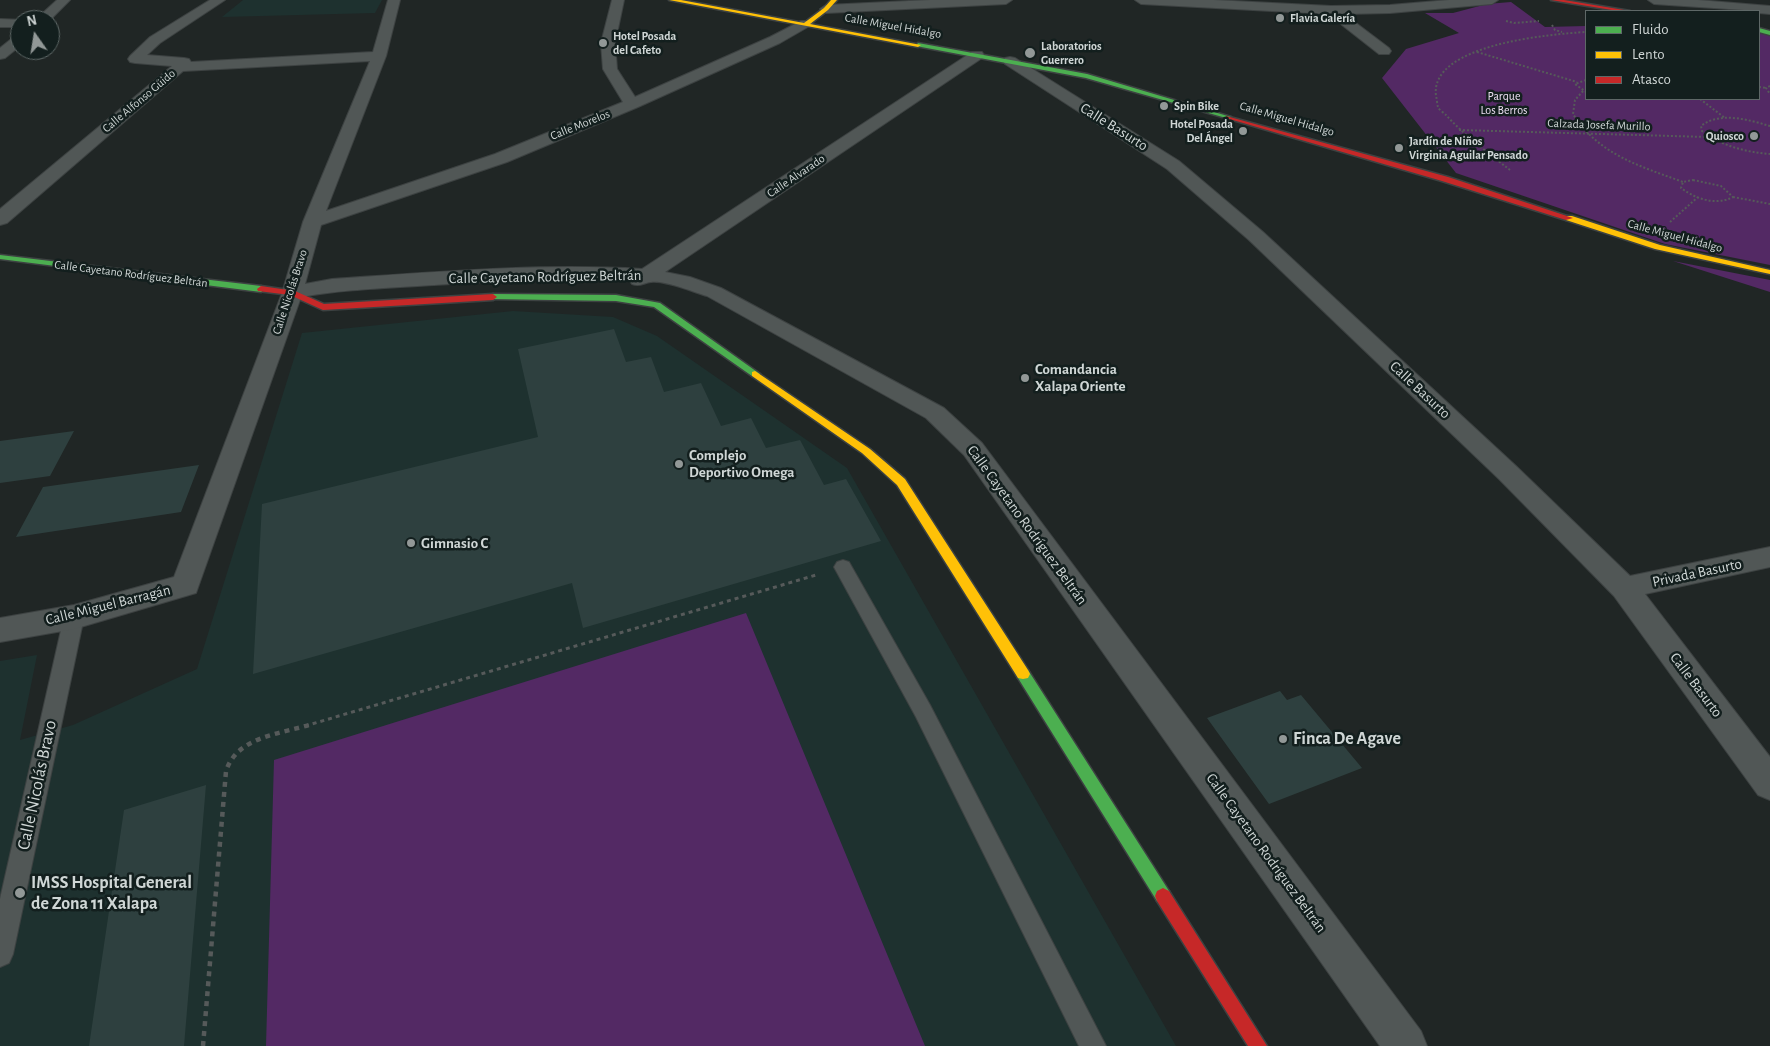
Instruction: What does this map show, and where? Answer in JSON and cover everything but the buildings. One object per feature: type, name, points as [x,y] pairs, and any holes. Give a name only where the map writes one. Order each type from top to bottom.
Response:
[{"type":"main road","name":"Calle Miguel Hidalgo","points":[[672,0],[690,5],[806,24],[1087,76],[1444,179],[1658,247],[1770,272]]},
{"type":"main road","points":[[1554,0],[1621,10]]},
{"type":"main road","name":"Calle Morelos","points":[[806,24],[830,5]]},
{"type":"main road","name":"Calle Cayetano Rodríguez Beltrán","points":[[0,258],[292,293],[323,307],[497,297],[616,298],[657,305],[866,451],[901,482],[1258,1046]]},
{"type":"street","points":[[53,10],[64,0]]},
{"type":"street","name":"Calle Alfonso Güido","points":[[0,219],[184,62],[134,59],[155,40],[219,0]]},
{"type":"street","name":"Calle Nicolás Bravo","points":[[186,585],[292,293],[312,222],[379,56],[394,0]]},
{"type":"street","points":[[618,0],[608,43],[610,69],[632,104]]},
{"type":"street","points":[[830,5],[1006,0]]},
{"type":"street","points":[[1141,0],[1331,10],[1390,9],[1492,0]]},
{"type":"street","points":[[1654,0],[1770,10]]},
{"type":"street","points":[[1331,10],[1384,51]]},
{"type":"street","name":"Calle Morelos","points":[[312,222],[501,158],[632,104],[775,40],[806,24]]},
{"type":"street","points":[[0,55],[10,47]]},
{"type":"street","name":"Calle Alvarado","points":[[616,298],[647,275],[977,55]]},
{"type":"street","points":[[179,67],[379,56]]},
{"type":"street","name":"Calle Basurto","points":[[1010,61],[1173,165],[1256,236],[1508,473],[1624,588],[1770,784]]},
{"type":"street","name":"Calle Cayetano Rodríguez Beltrán","points":[[292,293],[332,286],[505,274],[611,273],[647,275],[683,281],[714,292],[935,413],[973,449],[1406,1046]]},
{"type":"street","name":"Privada Basurto","points":[[1624,588],[1770,557]]},
{"type":"street","name":"Calle Miguel Barragán","points":[[0,630],[74,617],[186,585]]},
{"type":"lane","points":[[843,567],[922,712],[1093,1046]]},
{"type":"lane","name":"Calle Nicolás Bravo","points":[[0,954],[74,617]]},
{"type":"path","points":[[1504,23],[1504,21],[1514,23],[1520,21],[1544,21]]},
{"type":"path","points":[[1548,22],[1555,30],[1565,33]]},
{"type":"path","points":[[1514,172],[1460,130],[1438,107],[1435,87],[1447,68],[1474,52],[1513,41],[1565,33],[1585,32]]},
{"type":"path","points":[[1474,52],[1577,82],[1585,80]]},
{"type":"path","points":[[1577,82],[1575,86],[1585,92],[1574,100],[1573,114],[1586,133],[1611,151],[1642,167],[1682,182],[1693,180],[1716,184],[1729,190],[1733,197]]},
{"type":"path","points":[[1760,87],[1766,88],[1770,86]]},
{"type":"path","points":[[1766,88],[1770,94]]},
{"type":"path","points":[[1701,100],[1726,118]]},
{"type":"path","points":[[1770,126],[1726,118],[1704,122],[1701,126],[1702,131],[1708,136],[1733,147],[1770,154]]},
{"type":"path","name":"Calzada Josefa Murillo","points":[[1460,130],[1708,136]]},
{"type":"path","points":[[1682,182],[1682,188],[1685,191],[1698,197],[1721,201],[1733,197],[1770,204]]},
{"type":"path","points":[[1669,222],[1698,197]]},
{"type":"path","points":[[203,1046],[225,776],[227,767],[238,750],[257,741],[843,567]]},
{"type":"shaded area","points":[[243,0],[382,0],[375,13],[222,17]]},
{"type":"shaded area","points":[[513,311],[613,317],[657,336],[847,468],[1176,1046],[0,1046],[0,661],[37,655],[20,740],[73,725],[197,669],[302,333]]},
{"type":"green space","name":"Parque Los Berros","points":[[1511,2],[1545,27],[1585,26],[1585,100],[1760,100],[1760,30],[1770,33],[1770,265],[1665,244],[1456,173],[1382,78],[1406,49],[1459,33],[1425,13],[1453,13],[1487,4]]},
{"type":"green space","points":[[1673,261],[1770,280],[1770,292]]},
{"type":"green space","points":[[746,613],[925,1046],[266,1046],[274,760]]},
{"type":"traffic: fast","points":[[1760,30],[1770,33]]},
{"type":"traffic: fast","points":[[918,45],[1087,76],[1228,117]]},
{"type":"traffic: fast","points":[[0,257],[261,289]]},
{"type":"traffic: fast","points":[[493,297],[596,297],[616,298],[657,305],[755,374]]},
{"type":"traffic: fast","points":[[1023,674],[1163,896]]},
{"type":"traffic: slow","points":[[672,0],[918,45]]},
{"type":"traffic: slow","points":[[806,24],[826,9],[834,0]]},
{"type":"traffic: slow","points":[[1569,218],[1658,247],[1770,272]]},
{"type":"traffic: slow","points":[[755,374],[866,451],[901,482],[1023,674]]},
{"type":"traffic: jam","points":[[1554,0],[1620,10]]},
{"type":"traffic: jam","points":[[1228,117],[1445,179],[1569,218]]},
{"type":"traffic: jam","points":[[261,289],[292,293],[323,307],[493,297]]},
{"type":"traffic: jam","points":[[1163,896],[1258,1046]]},
{"type":"place","name":"Flavia Galería","points":[[1280,18]]},
{"type":"place","name":"Hotel Posada del Cafeto","points":[[603,43]]},
{"type":"place","name":"Laboratorios Guerrero","points":[[1030,53]]},
{"type":"place","name":"Spin Bike","points":[[1164,106]]},
{"type":"place","name":"Hotel Posada Del Ángel","points":[[1243,131]]},
{"type":"place","name":"Quiosco","points":[[1754,136]]},
{"type":"place","name":"Jardín de Niños Virginia Aguilar Pensado","points":[[1399,148]]},
{"type":"place","name":"Comandancia Xalapa Oriente","points":[[1025,378]]},
{"type":"place","name":"Complejo Deportivo Omega","points":[[679,464]]},
{"type":"place","name":"Gimnasio C","points":[[411,543]]},
{"type":"place","name":"Finca De Agave","points":[[1283,739]]},
{"type":"place","name":"IMSS Hospital General de Zona 11 Xalapa","points":[[20,893]]}]
